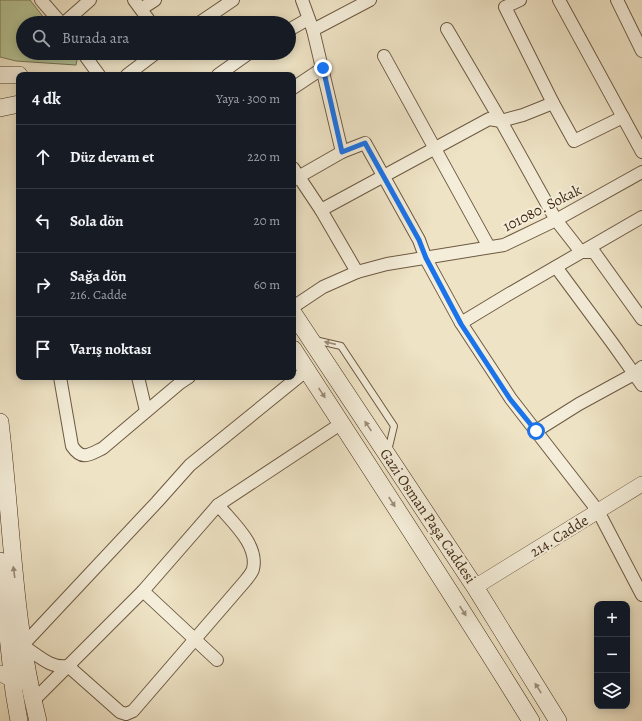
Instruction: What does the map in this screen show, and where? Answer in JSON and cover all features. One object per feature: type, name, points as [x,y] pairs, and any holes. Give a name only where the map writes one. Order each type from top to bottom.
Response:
[{"type":"main road","points":[[0,75],[16,75]]},
{"type":"main road","points":[[0,108],[16,105]]},
{"type":"main road","name":"Gazi Osman Paşa Caddesi","points":[[296,317],[475,587],[558,721]]},
{"type":"main road","name":"Gazi Osman Paşa Caddesi","points":[[296,353],[478,635],[531,721]]},
{"type":"main road","points":[[0,422],[12,558],[17,593],[14,679],[19,721]]},
{"type":"main road","points":[[0,561],[2,608],[15,642]]},
{"type":"main road","points":[[14,679],[33,701],[38,721]]},
{"type":"street","points":[[41,0],[56,16]]},
{"type":"street","points":[[71,16],[90,0]]},
{"type":"street","points":[[146,16],[138,4],[155,0]]},
{"type":"street","points":[[209,16],[233,0]]},
{"type":"street","points":[[302,0],[313,30],[342,152]]},
{"type":"street","points":[[313,30],[370,0]]},
{"type":"street","points":[[520,0],[505,7],[553,103],[574,141],[623,117]]},
{"type":"street","points":[[559,0],[642,152]]},
{"type":"street","points":[[617,0],[642,51]]},
{"type":"street","points":[[296,26],[308,19]]},
{"type":"street","points":[[447,29],[501,121],[556,220],[581,252]]},
{"type":"street","points":[[384,56],[489,247]]},
{"type":"street","points":[[88,60],[98,72]]},
{"type":"street","points":[[131,72],[147,60]]},
{"type":"street","points":[[222,72],[239,60]]},
{"type":"street","points":[[296,86],[323,68]]},
{"type":"street","points":[[321,210],[489,119],[501,121],[523,115],[553,103]]},
{"type":"street","points":[[296,175],[342,152],[365,143],[419,240],[426,258],[461,324],[510,399],[598,512],[642,595]]},
{"type":"street","name":"101080. Sokak","points":[[296,305],[323,288],[357,272],[387,264],[504,245],[556,220],[642,172]]},
{"type":"street","points":[[296,176],[321,210],[357,272]]},
{"type":"street","points":[[461,324],[509,294],[642,217]]},
{"type":"street","points":[[581,252],[594,252],[642,319]]},
{"type":"street","points":[[556,268],[613,344],[638,371],[642,386]]},
{"type":"street","points":[[296,379],[307,370]]},
{"type":"street","points":[[536,431],[579,404],[638,371]]},
{"type":"street","points":[[61,380],[72,446],[76,453],[82,456],[90,455],[102,448],[181,380]]},
{"type":"street","points":[[139,380],[146,411]]},
{"type":"street","points":[[218,505],[250,543],[254,558],[253,570],[133,711],[126,714],[120,712],[68,666],[60,667],[47,663],[15,642],[152,508],[190,465],[295,380]]},
{"type":"street","points":[[33,701],[143,591],[218,505],[342,423]]},
{"type":"street","name":"214. Cadde","points":[[475,587],[642,484]]},
{"type":"street","points":[[143,591],[217,660]]},
{"type":"street","points":[[2,608],[17,593]]},
{"type":"green space","points":[[0,0],[30,0],[43,16],[16,16],[16,60],[77,60],[76,65],[16,61],[0,57]]},
{"type":"route","points":[[323,68],[342,152],[365,143],[419,240],[426,258],[461,324],[510,399],[536,431]]}]
